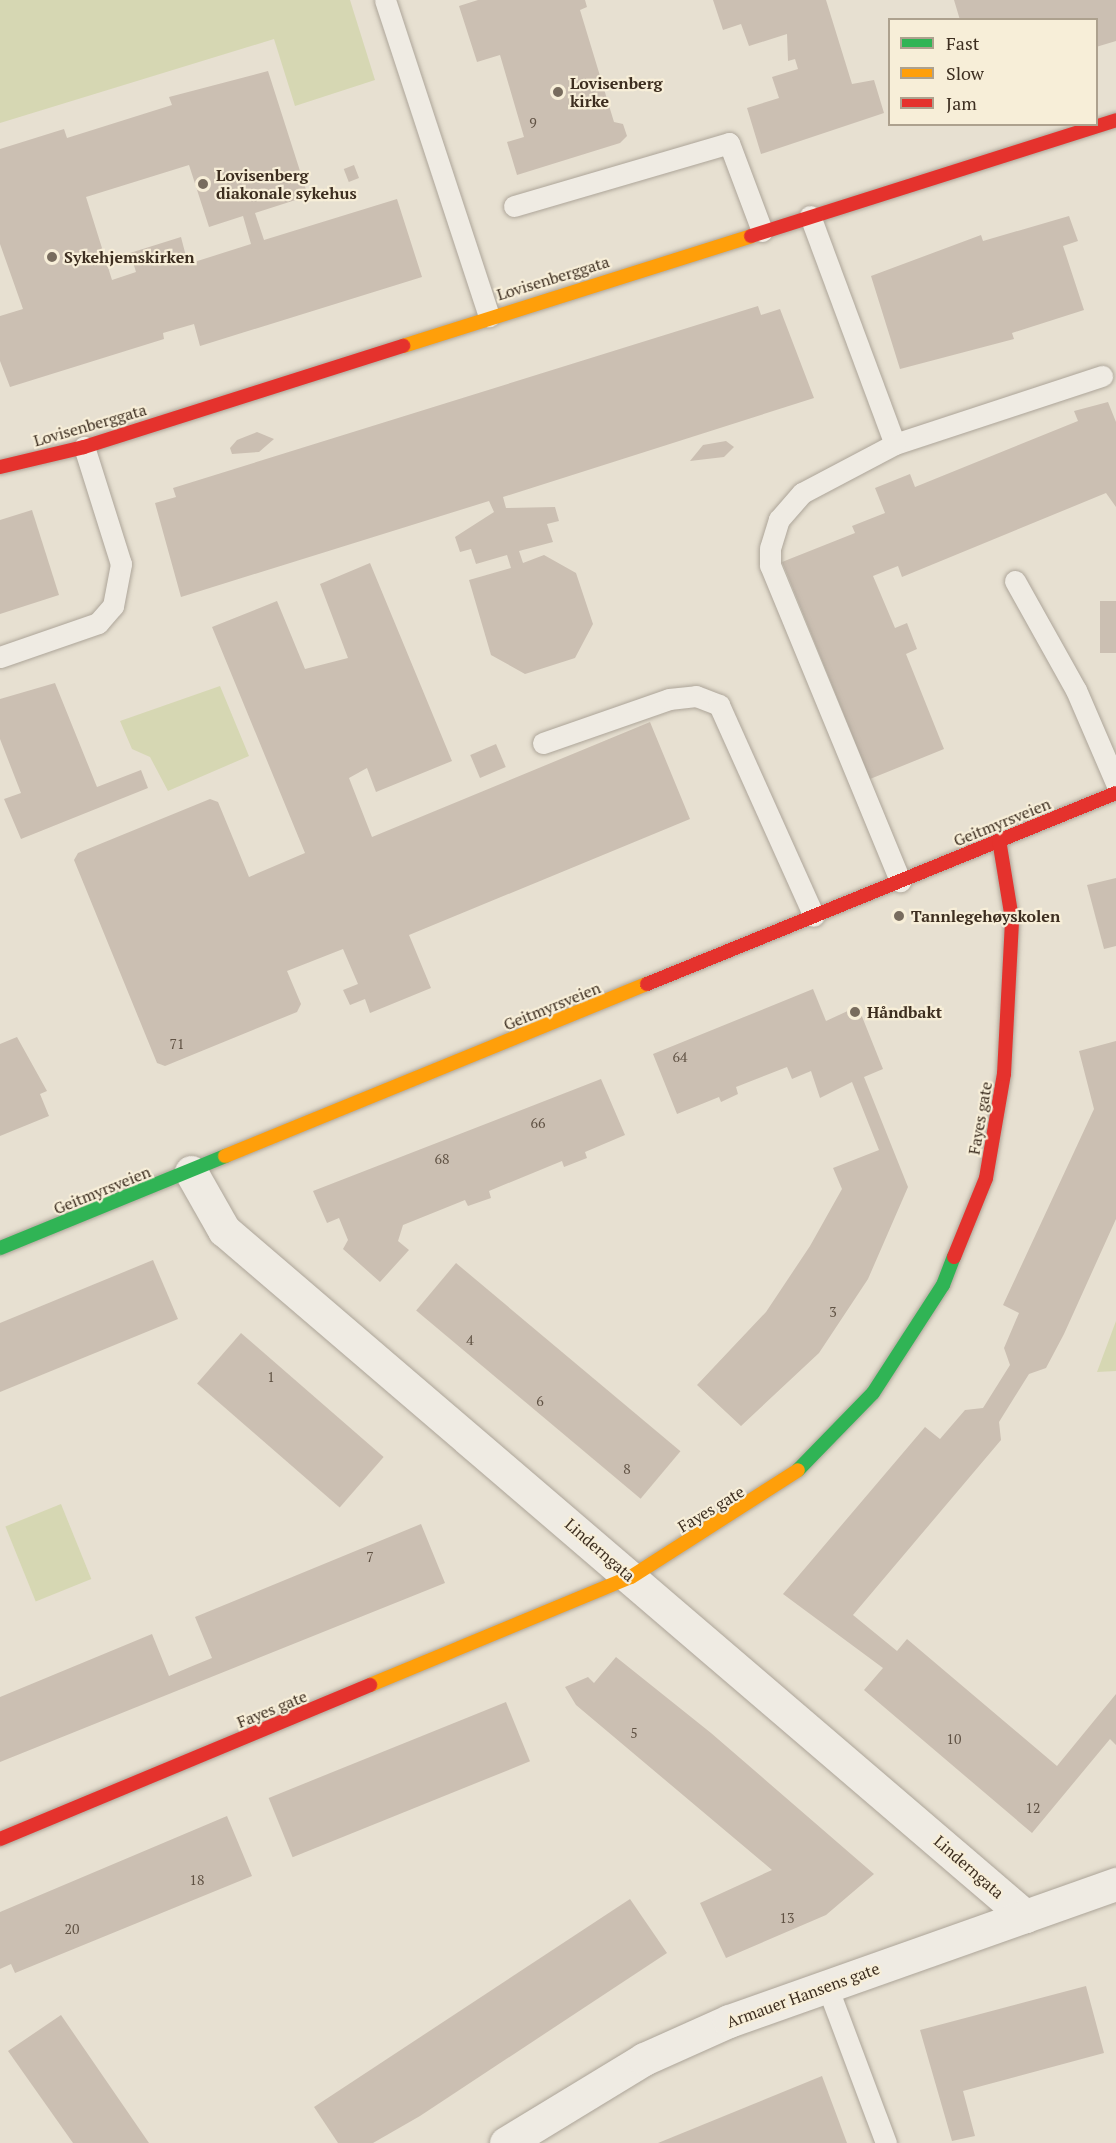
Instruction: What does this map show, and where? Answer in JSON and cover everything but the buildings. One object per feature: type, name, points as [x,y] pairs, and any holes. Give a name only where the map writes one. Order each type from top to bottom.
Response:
[{"type":"street","name":"Lovisenberggata","points":[[1098,126],[1116,120]]},
{"type":"street","name":"Lovisenberggata","points":[[0,466],[84,447],[489,316],[1097,126]]},
{"type":"street","name":"Geitmyrsveien","points":[[0,1248],[1116,793]]},
{"type":"street","name":"Fayes gate","points":[[0,1839],[631,1577],[780,1486],[833,1437],[873,1393],[943,1285],[986,1178],[1004,1074],[1012,919],[999,840]]},
{"type":"street","name":"Linderngata","points":[[191,1172],[224,1230],[1025,1916]]},
{"type":"street","name":"Armauer Hansens gate","points":[[506,2143],[644,2059],[827,1986],[1116,1884]]},
{"type":"lane","points":[[385,0],[489,316]]},
{"type":"lane","points":[[514,206],[729,143],[762,231]]},
{"type":"lane","points":[[810,216],[895,444]]},
{"type":"lane","points":[[900,881],[770,565],[770,548],[779,519],[802,493],[895,444],[1102,376]]},
{"type":"lane","points":[[0,657],[98,623],[113,606],[121,564],[84,447]]},
{"type":"lane","points":[[1015,581],[1076,690],[1116,783]]},
{"type":"lane","points":[[543,742],[669,699],[696,696],[719,705],[814,916]]},
{"type":"lane","points":[[827,1986],[886,2143]]},
{"type":"green space","points":[[0,0],[350,0],[375,80],[295,106],[274,39],[0,123]]},
{"type":"green space","points":[[220,686],[249,756],[168,791],[150,757],[132,749],[120,721]]},
{"type":"green space","points":[[1116,1321],[1116,1371],[1097,1372]]},
{"type":"green space","points":[[61,1504],[91,1579],[36,1602],[5,1526]]},
{"type":"traffic: fast","points":[[0,1248],[225,1156]]},
{"type":"traffic: fast","points":[[798,1470],[873,1393],[943,1285],[954,1257]]},
{"type":"traffic: slow","points":[[403,346],[751,236]]},
{"type":"traffic: slow","points":[[225,1156],[647,984]]},
{"type":"traffic: slow","points":[[370,1685],[631,1577],[798,1470]]},
{"type":"traffic: jam","points":[[1098,126],[1116,120]]},
{"type":"traffic: jam","points":[[751,236],[1097,126]]},
{"type":"traffic: jam","points":[[0,467],[84,447],[403,346]]},
{"type":"traffic: jam","points":[[647,984],[1116,793]]},
{"type":"traffic: jam","points":[[954,1257],[986,1178],[1004,1074],[1012,919],[999,840]]},
{"type":"traffic: jam","points":[[0,1839],[370,1685]]},
{"type":"place","name":"Lovisenberg kirke","points":[[558,92]]},
{"type":"place","name":"Lovisenberg diakonale sykehus","points":[[203,184]]},
{"type":"place","name":"Sykehjemskirken","points":[[52,257]]},
{"type":"place","name":"Tannlegehøyskolen","points":[[899,916]]},
{"type":"place","name":"Håndbakt","points":[[855,1012]]}]
